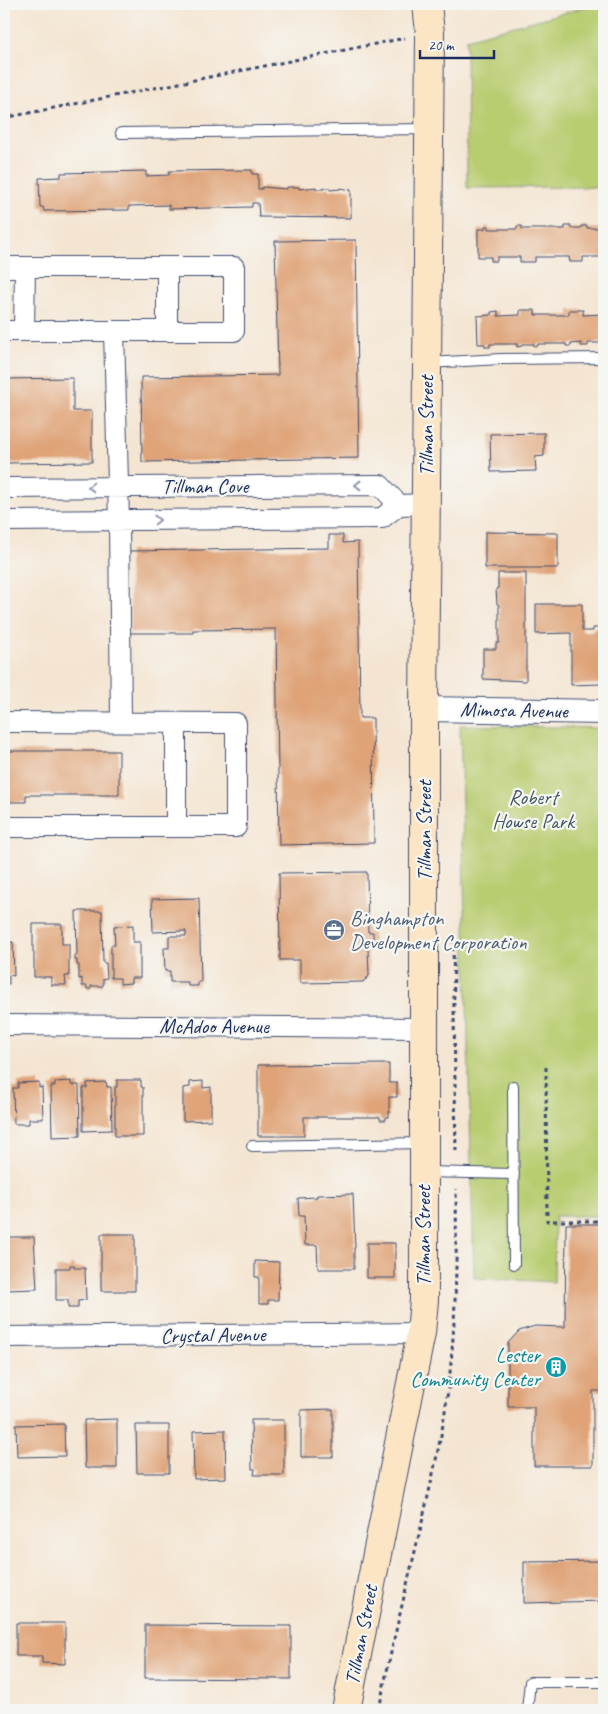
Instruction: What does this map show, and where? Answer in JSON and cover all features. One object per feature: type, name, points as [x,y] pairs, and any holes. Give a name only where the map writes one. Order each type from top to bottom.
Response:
[{"type":"main road","name":"Tillman Street","points":[[346,1710],[421,1332],[424,1300],[424,709],[430,33],[427,4]]},
{"type":"street","points":[[167,267],[167,330]]},
{"type":"street","points":[[4,268],[234,267],[234,330],[4,331]]},
{"type":"street","points":[[24,331],[25,268]]},
{"type":"street","points":[[114,331],[119,521],[120,722]]},
{"type":"street","name":"Tillman Cove","points":[[4,488],[380,485],[398,505],[382,518],[4,521]]},
{"type":"street","points":[[200,486],[200,520]]},
{"type":"street","points":[[398,505],[426,504]]},
{"type":"street","name":"Mimosa Avenue","points":[[424,709],[604,712]]},
{"type":"street","points":[[4,722],[236,722],[236,827],[4,827]]},
{"type":"street","points":[[176,723],[176,827]]},
{"type":"street","name":"McAdoo Avenue","points":[[4,1025],[424,1028]]},
{"type":"street","name":"Crystal Avenue","points":[[4,1337],[421,1332]]},
{"type":"lane","points":[[121,133],[429,129]]},
{"type":"lane","points":[[426,363],[501,359],[604,358]]},
{"type":"lane","points":[[513,1086],[514,1264]]},
{"type":"lane","points":[[252,1146],[423,1144]]},
{"type":"lane","points":[[423,1172],[514,1174]]},
{"type":"lane","points":[[527,1710],[530,1682],[604,1682]]},
{"type":"path","points":[[4,118],[430,33]]},
{"type":"path","points":[[546,1067],[547,1221],[604,1221]]},
{"type":"green space","points":[[597,4],[604,4],[604,187],[467,188],[466,39]]},
{"type":"green space","name":"Robert Howse Park","points":[[460,725],[604,728],[604,1216],[555,1216],[554,1282],[474,1278]]},
{"type":"building","points":[[252,170],[252,174],[258,174],[258,189],[262,189],[262,187],[287,189],[287,187],[299,187],[299,189],[316,187],[316,189],[330,188],[330,190],[340,188],[351,190],[351,218],[259,217],[258,203],[252,203],[252,207],[169,209],[169,205],[129,206],[129,210],[44,211],[43,207],[40,207],[39,178],[61,177],[61,173],[146,171],[146,176],[169,175],[169,171]]},
{"type":"building","points":[[485,226],[489,226],[489,229],[517,229],[517,226],[522,226],[522,229],[565,229],[565,226],[571,226],[571,228],[587,226],[587,228],[604,228],[604,257],[583,257],[583,262],[570,262],[569,257],[535,257],[535,262],[520,262],[520,257],[497,257],[497,261],[491,261],[491,257],[478,257],[478,229],[485,229]]},
{"type":"building","points":[[356,240],[359,458],[142,462],[141,377],[278,375],[275,241]]},
{"type":"building","points":[[520,310],[535,310],[535,315],[569,315],[569,310],[583,310],[583,315],[604,314],[604,343],[588,343],[588,346],[581,346],[581,343],[571,344],[571,346],[566,346],[566,344],[538,344],[538,346],[534,346],[534,344],[522,344],[522,346],[517,347],[517,344],[490,344],[490,347],[485,347],[485,344],[478,344],[477,316],[491,315],[491,312],[498,311],[498,316],[520,315]]},
{"type":"building","points":[[73,378],[73,411],[92,411],[92,462],[4,463],[4,379]]},
{"type":"building","points":[[544,433],[544,456],[535,457],[536,471],[491,472],[490,434]]},
{"type":"building","points":[[485,532],[558,533],[558,568],[485,568]]},
{"type":"building","points":[[329,535],[343,535],[343,543],[358,542],[360,718],[373,718],[374,843],[279,845],[276,629],[193,630],[193,633],[130,633],[129,551],[329,548]]},
{"type":"building","points":[[498,573],[526,573],[526,681],[483,679],[483,651],[484,649],[496,649],[496,643],[499,643],[499,605],[497,604],[496,589],[498,588]]},
{"type":"building","points":[[536,604],[582,604],[582,631],[593,631],[593,628],[601,628],[601,684],[571,685],[571,633],[536,634]]},
{"type":"building","points":[[4,751],[119,751],[119,795],[26,795],[26,802],[4,802]]},
{"type":"building","points":[[367,872],[368,932],[373,932],[373,944],[369,944],[368,948],[369,976],[363,982],[300,983],[300,960],[280,960],[279,873]]},
{"type":"building","points":[[199,898],[201,982],[198,982],[198,986],[188,986],[188,982],[170,982],[170,971],[165,971],[164,948],[169,948],[169,936],[186,936],[186,931],[153,932],[152,899]]},
{"type":"building","points":[[76,911],[102,911],[103,963],[106,963],[107,978],[103,979],[103,986],[91,986],[91,989],[87,989],[87,986],[82,986],[82,978],[79,979],[79,965],[77,965],[77,960],[75,960],[75,955],[77,955]]},
{"type":"building","points":[[33,924],[62,924],[62,944],[69,944],[69,976],[65,976],[66,985],[51,985],[51,977],[34,977]]},
{"type":"building","points":[[133,925],[133,942],[140,942],[140,978],[131,978],[131,983],[120,984],[120,978],[111,978],[111,945],[115,945],[114,926]]},
{"type":"building","points":[[4,942],[13,942],[14,976],[9,975],[9,984],[4,984]]},
{"type":"building","points":[[389,1064],[389,1083],[397,1083],[397,1097],[389,1097],[389,1117],[386,1117],[386,1120],[380,1120],[380,1117],[304,1117],[304,1136],[258,1136],[258,1065]]},
{"type":"building","points":[[117,1080],[141,1080],[141,1087],[143,1087],[143,1136],[115,1136],[115,1087],[117,1087]]},
{"type":"building","points":[[71,1081],[71,1085],[79,1085],[80,1136],[52,1137],[51,1086],[55,1086],[55,1082]]},
{"type":"building","points":[[203,1081],[203,1088],[211,1087],[211,1120],[183,1121],[183,1088],[190,1087],[190,1082]]},
{"type":"building","points":[[39,1082],[39,1088],[42,1087],[43,1119],[29,1119],[29,1124],[14,1124],[13,1088],[18,1088],[18,1083]]},
{"type":"building","points":[[106,1082],[107,1087],[111,1087],[112,1130],[83,1131],[83,1088],[87,1088],[87,1083]]},
{"type":"building","points":[[353,1194],[354,1269],[318,1269],[317,1245],[305,1245],[304,1216],[299,1216],[298,1198],[317,1197],[317,1195]]},
{"type":"building","name":"Lester Community Center","points":[[566,1224],[604,1224],[604,1391],[593,1391],[593,1466],[534,1466],[534,1407],[508,1407],[508,1343],[519,1331],[535,1326],[565,1327]]},
{"type":"building","points":[[101,1234],[135,1234],[135,1291],[101,1291]]},
{"type":"building","points":[[5,1237],[34,1237],[37,1289],[7,1290]]},
{"type":"building","points":[[367,1243],[395,1243],[395,1278],[367,1278]]},
{"type":"building","points":[[255,1261],[279,1262],[278,1300],[268,1300],[268,1304],[259,1304],[259,1277],[255,1277]]},
{"type":"building","points":[[70,1265],[74,1265],[74,1268],[85,1268],[86,1300],[78,1301],[78,1308],[68,1308],[68,1300],[56,1300],[56,1268],[70,1268]]},
{"type":"building","points":[[333,1409],[333,1457],[301,1457],[301,1410]]},
{"type":"building","points":[[117,1419],[117,1468],[85,1468],[84,1420]]},
{"type":"building","points":[[251,1420],[284,1420],[284,1475],[254,1475],[255,1469],[252,1469]]},
{"type":"building","points":[[64,1424],[65,1456],[17,1457],[16,1425]]},
{"type":"building","points":[[136,1425],[169,1425],[169,1473],[137,1473]]},
{"type":"building","points":[[225,1430],[226,1478],[194,1479],[193,1431]]},
{"type":"building","points":[[604,1561],[604,1601],[524,1603],[524,1562]]},
{"type":"building","points":[[16,1623],[65,1623],[65,1664],[42,1663],[42,1656],[16,1656]]},
{"type":"building","points":[[145,1625],[291,1626],[291,1679],[145,1678]]},
{"type":"place","name":"Binghampton Development Corporation","points":[[334,930]]},
{"type":"place","name":"Lester Community Center","points":[[556,1367]]}]
